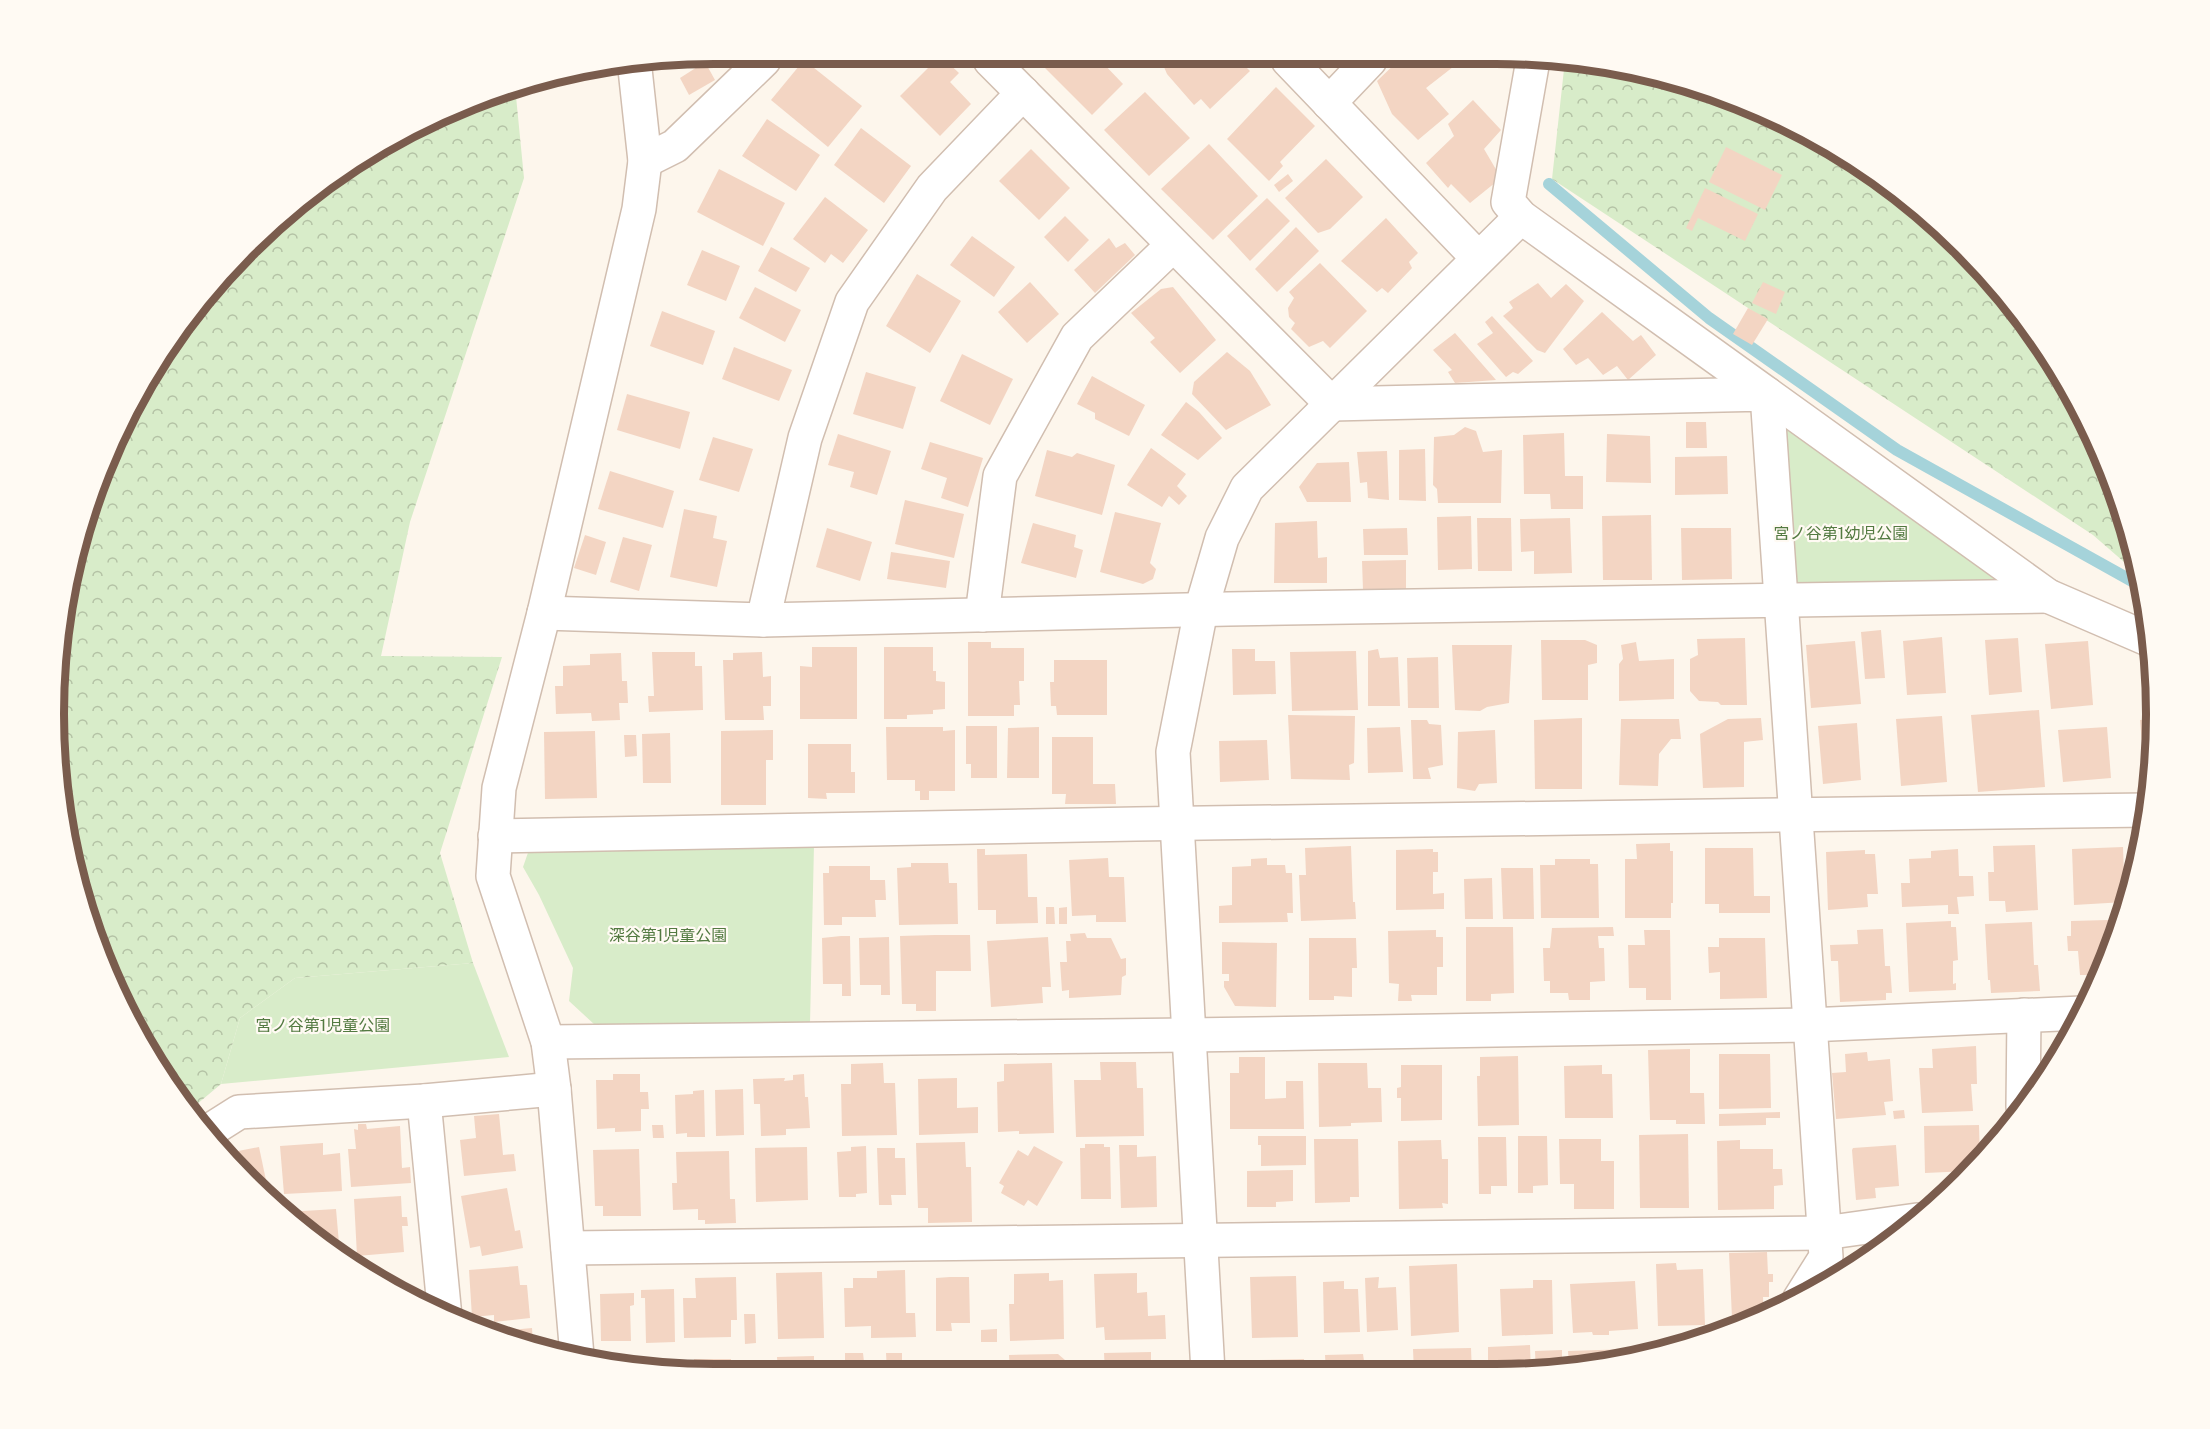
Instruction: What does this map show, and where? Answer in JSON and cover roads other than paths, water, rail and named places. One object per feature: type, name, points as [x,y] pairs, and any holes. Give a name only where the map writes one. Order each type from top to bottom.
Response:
[{"type":"street","points":[[645,161],[675,146],[760,64]]},
{"type":"street","points":[[994,64],[1332,404],[1767,394]]},
{"type":"street","points":[[1292,64],[1478,258]]},
{"type":"street","points":[[1329,103],[1366,64]]},
{"type":"street","points":[[1532,66],[1508,202],[1521,217],[2048,596],[2141,636]]},
{"type":"street","points":[[576,1349],[548,1042],[493,876],[499,788],[639,209],[645,161],[635,70]]},
{"type":"street","points":[[763,620],[805,438],[852,302],[932,188],[1023,93]]},
{"type":"street","points":[[1208,1364],[1173,752],[1201,610],[1222,538],[1247,488],[1521,217]]},
{"type":"street","points":[[982,615],[1000,476],[1077,338],[1173,245]]},
{"type":"street","points":[[1767,394],[1826,1257],[1810,1282]]},
{"type":"street","points":[[543,613],[763,620],[1201,610],[2048,596]]},
{"type":"street","points":[[495,836],[2138,810]]},
{"type":"street","points":[[548,1042],[1809,1025],[2072,1013]]},
{"type":"street","points":[[2023,1093],[2024,1015]]},
{"type":"street","points":[[214,1128],[239,1112],[424,1101],[554,1089]]},
{"type":"street","points":[[424,1101],[444,1305]]},
{"type":"street","points":[[568,1248],[1824,1233],[1900,1222]]},
{"type":"waterway","points":[[1549,184],[1709,318],[1897,450],[2131,581]]},
{"type":"park label","name":"宮ノ谷第1幼児公園","points":[[1841,533]]},
{"type":"park label","name":"深谷第1児童公園","points":[[668,935]]},
{"type":"park label","name":"宮ノ谷第1児童公園","points":[[323,1025]]}]
